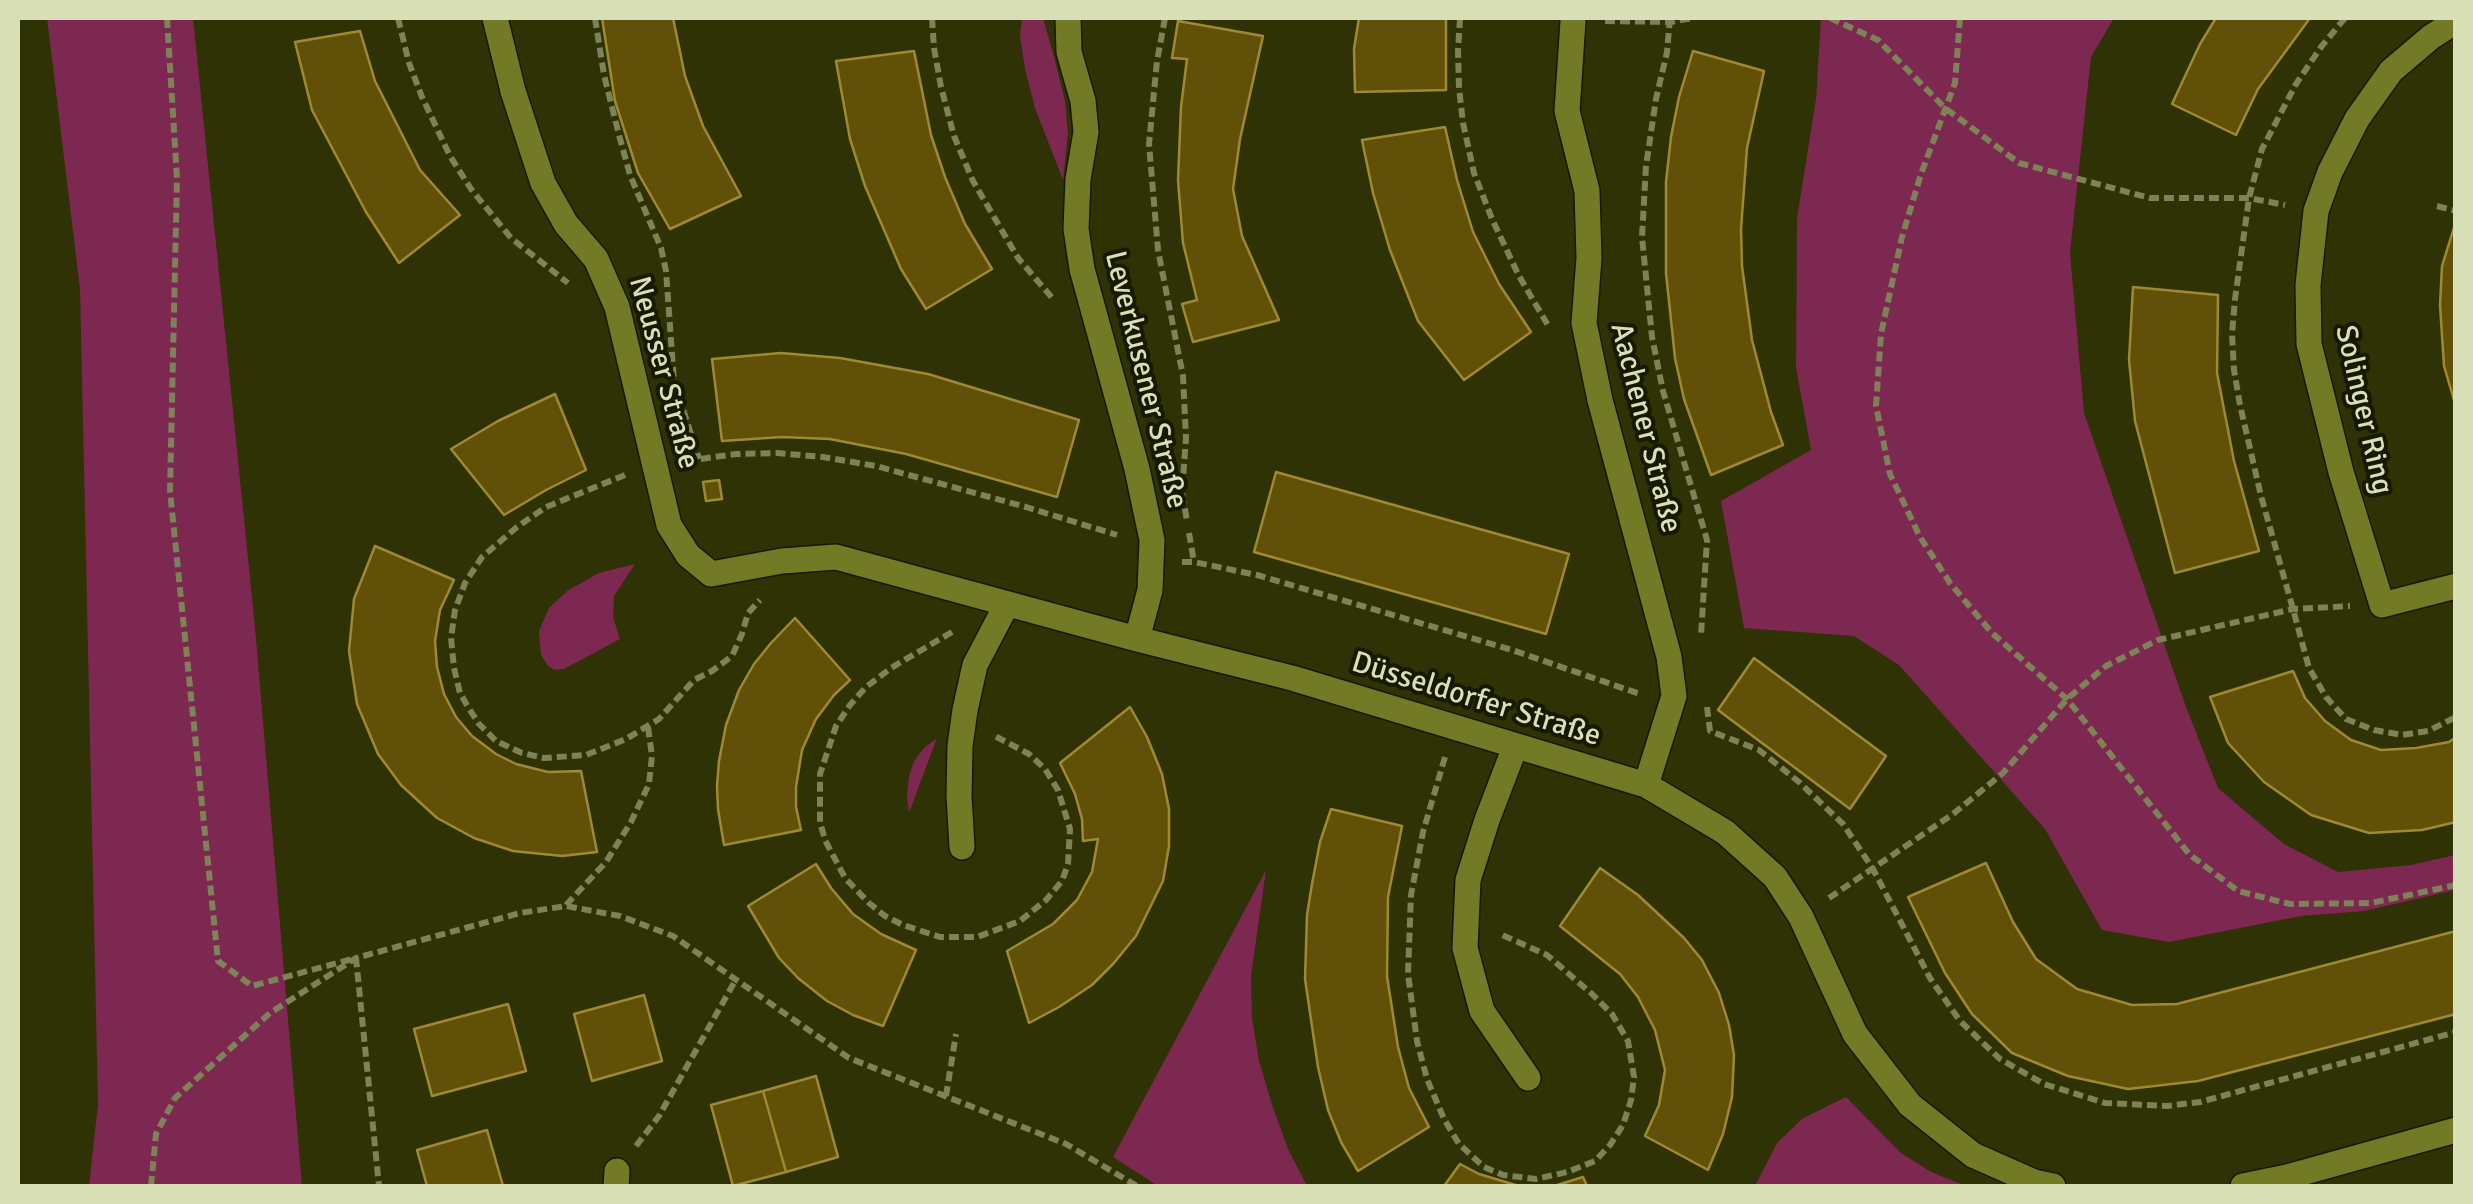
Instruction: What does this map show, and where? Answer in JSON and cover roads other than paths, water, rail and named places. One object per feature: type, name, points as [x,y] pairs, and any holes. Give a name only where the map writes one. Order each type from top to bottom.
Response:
[{"type":"street","name":"Neusser Straße","points":[[495,18],[513,91],[543,183],[566,224],[596,259],[617,308],[669,525],[688,555],[711,574]]},
{"type":"street","name":"Leverkusener Straße","points":[[1068,18],[1069,52],[1083,101],[1086,132],[1078,179],[1076,229],[1082,269],[1152,540],[1150,590],[1137,639]]},
{"type":"street","name":"Aachener Straße","points":[[1573,21],[1567,111],[1587,192],[1589,258],[1584,323],[1600,400],[1670,657],[1674,696],[1646,785]]},
{"type":"street","name":"Solinger Ring","points":[[2456,21],[2391,71],[2357,119],[2330,172],[2316,211],[2308,284],[2309,344],[2341,472],[2382,605],[2456,586]]},
{"type":"street","name":"Düsseldorfer Straße","points":[[711,574],[782,561],[836,558],[1292,678],[1646,785],[1725,832],[1774,877],[1801,917],[1855,1034],[1910,1105],[1973,1154],[2034,1182],[2053,1186]]},
{"type":"street","points":[[962,847],[964,710],[975,665],[1006,604]]},
{"type":"street","points":[[1516,747],[1468,880],[1465,948],[1482,1011],[1528,1078]]},
{"type":"street","points":[[2243,1186],[2456,1130]]}]
